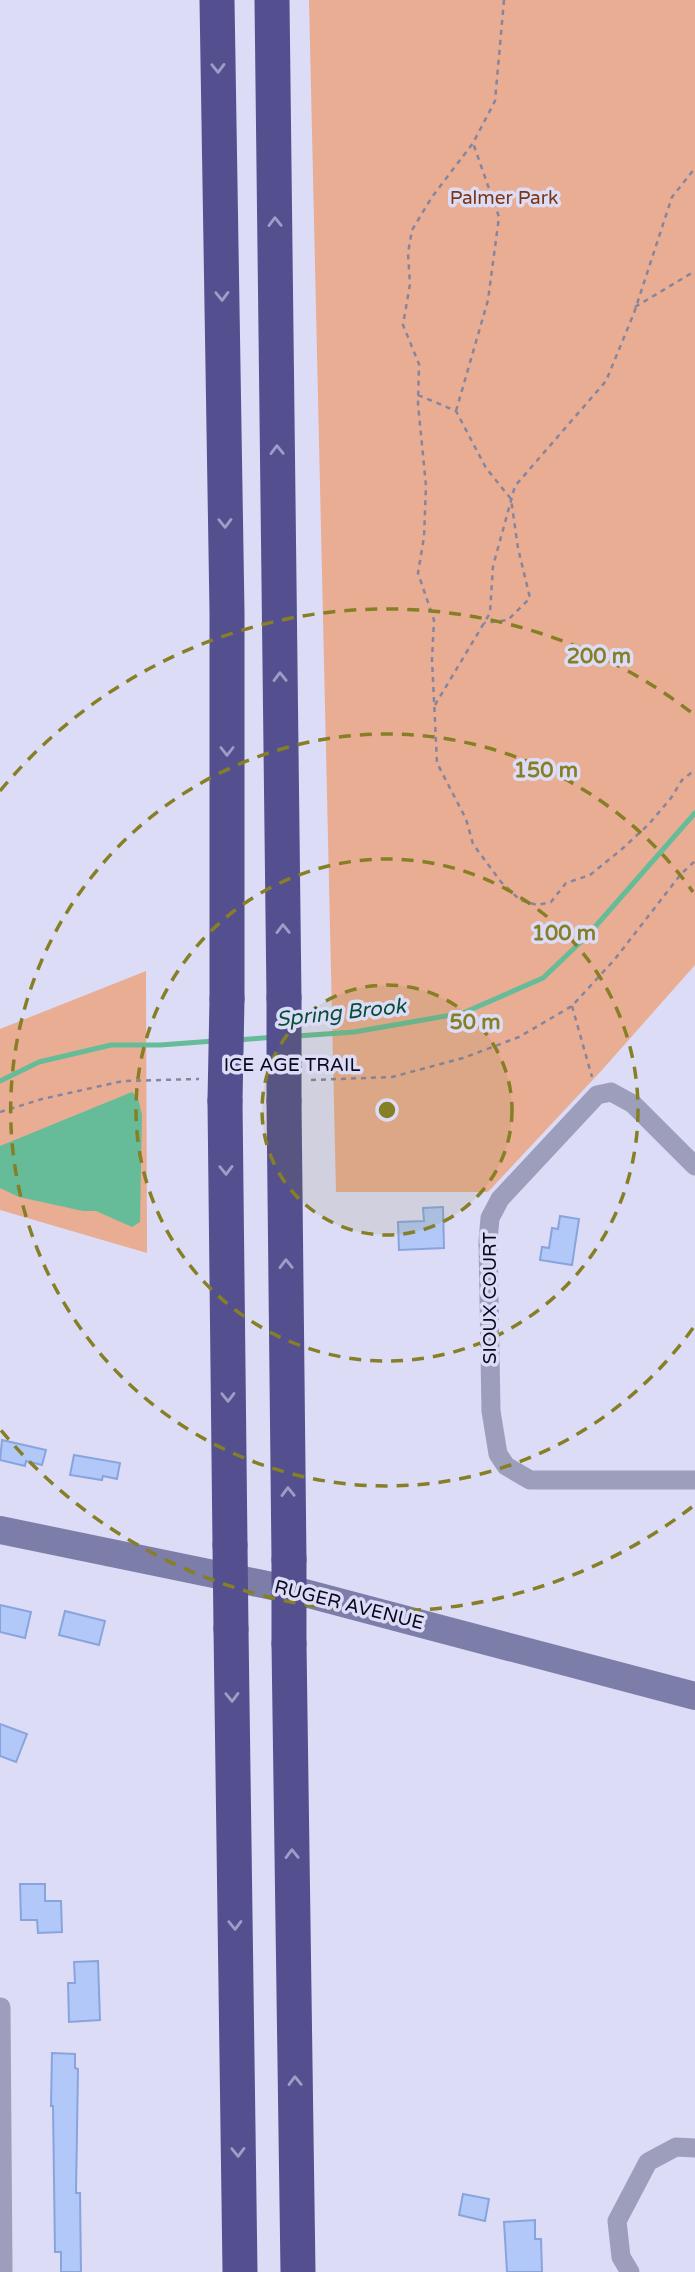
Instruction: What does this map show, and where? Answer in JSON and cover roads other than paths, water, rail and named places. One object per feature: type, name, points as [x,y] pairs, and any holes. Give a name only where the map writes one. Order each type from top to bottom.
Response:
[{"type":"highway","points":[[217,0],[226,612],[226,999],[214,1090],[230,1545],[240,2272]]},
{"type":"highway","points":[[272,0],[284,998],[296,1090],[289,1644],[298,2272]]},
{"type":"street","name":"SIOUX COURT","points":[[695,1166],[633,1104],[611,1092],[597,1095],[500,1199],[490,1218],[488,1241],[491,1410],[498,1454],[506,1466],[530,1480],[695,1480]]},
{"type":"street","name":"RUGER AVENUE","points":[[0,1530],[302,1592],[695,1696]]},
{"type":"street","points":[[1,2007],[3,2272]]},
{"type":"street","points":[[630,2272],[621,2257],[617,2221],[623,2209],[648,2162],[676,2147],[695,2148]]},
{"type":"waterway","name":"Spring Brook","points":[[297,1036],[354,1032],[463,1013],[543,978],[587,936],[695,813]]},
{"type":"waterway","name":"Spring Brook","points":[[238,1040],[274,1037]]},
{"type":"waterway","name":"Spring Brook","points":[[0,1081],[39,1062],[111,1045],[214,1041]]},
{"type":"park label","name":"Palmer Park","points":[[504,198]]}]
